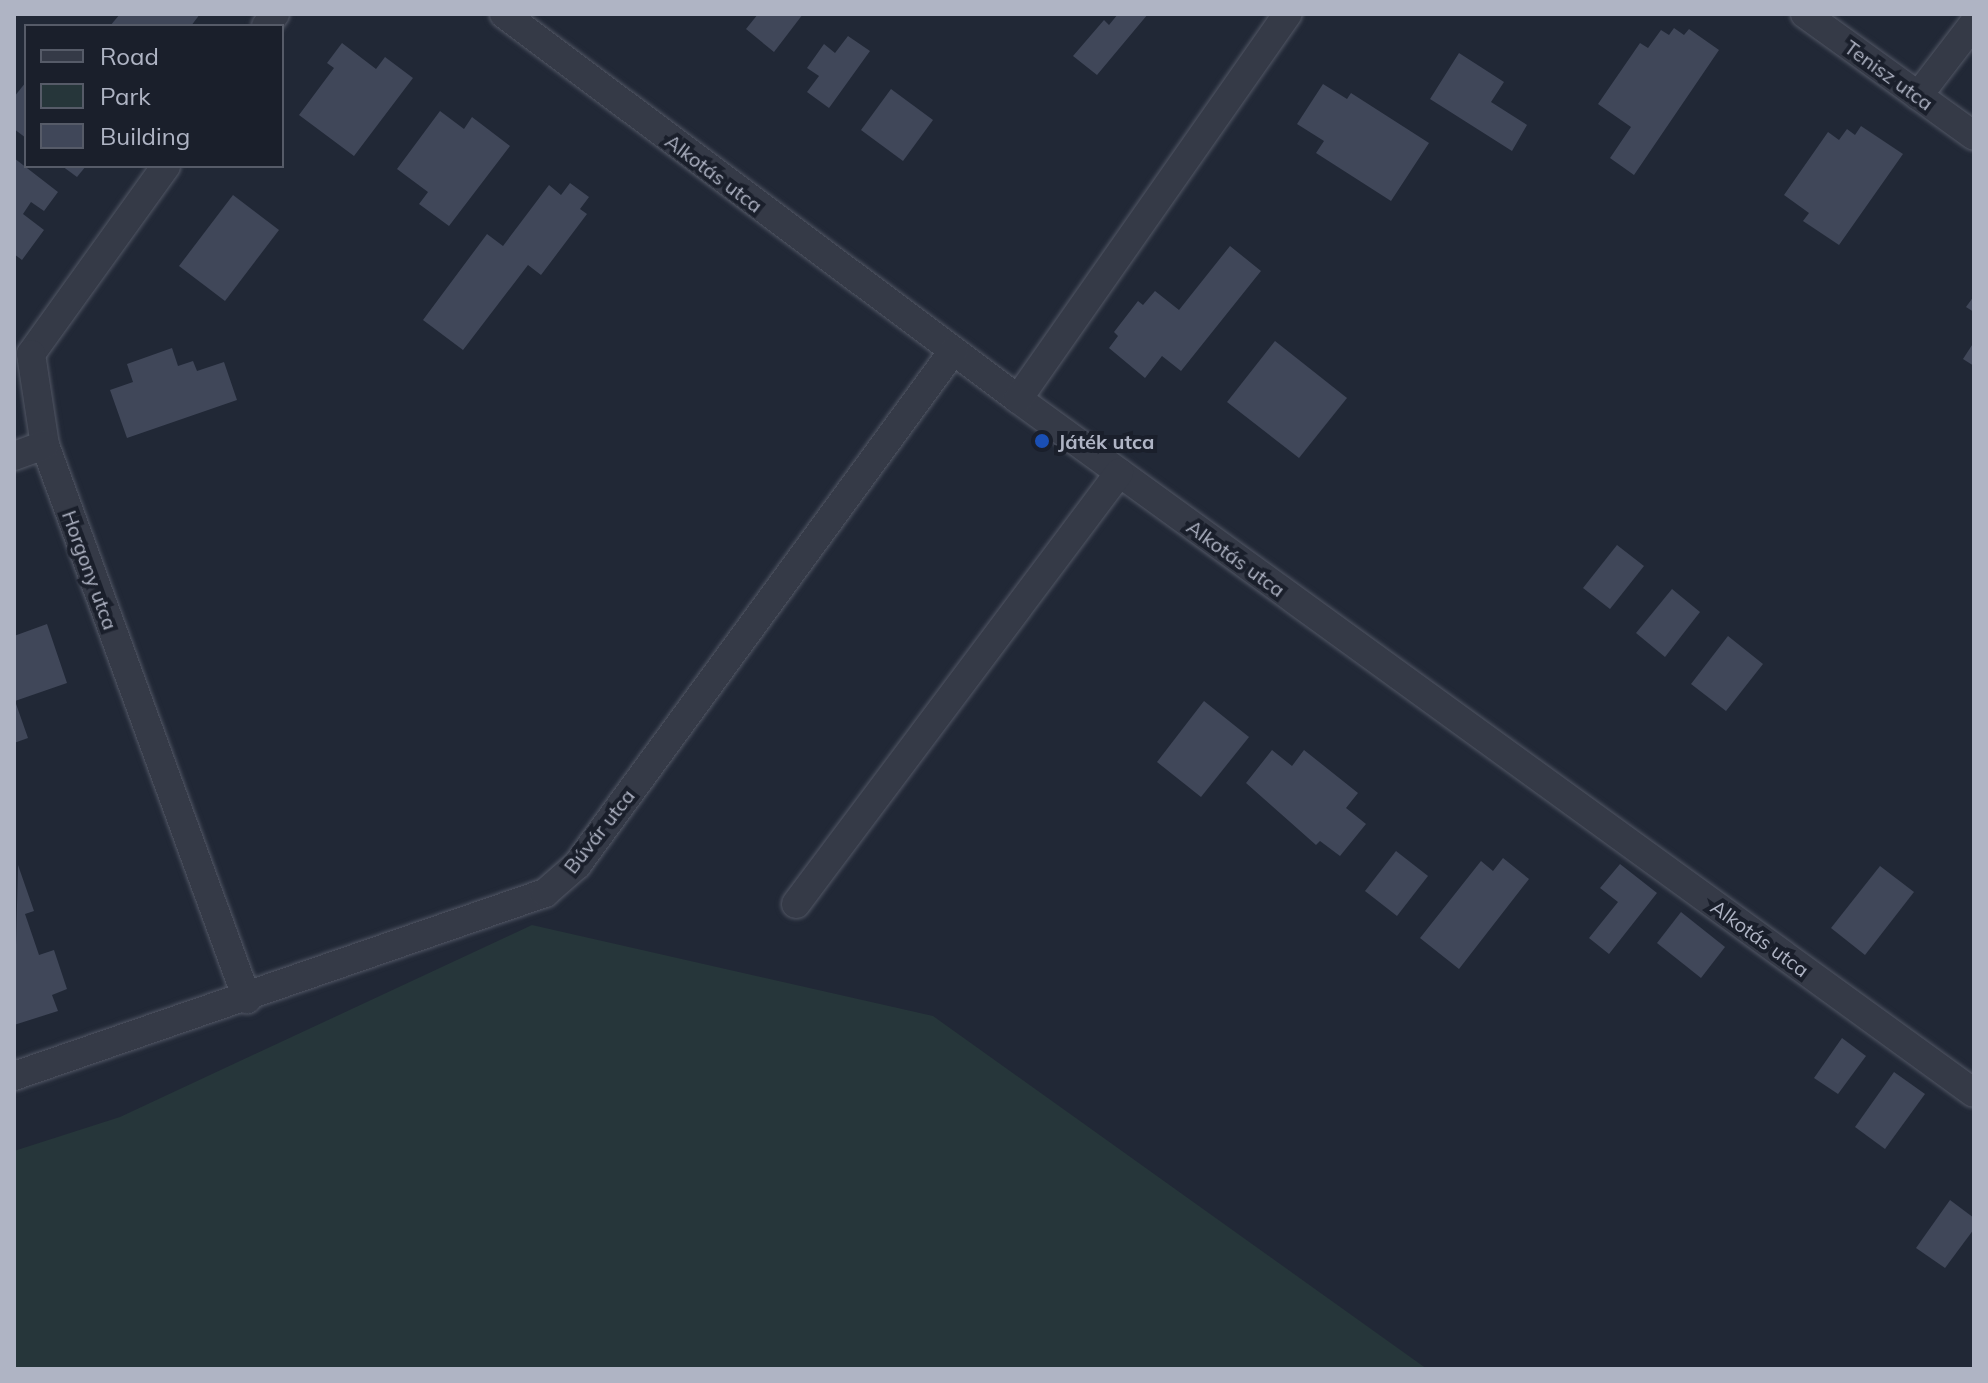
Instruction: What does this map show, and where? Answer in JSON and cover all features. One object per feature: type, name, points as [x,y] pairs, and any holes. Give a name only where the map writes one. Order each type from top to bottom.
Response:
[{"type":"street","name":"Alkotás utca","points":[[504,14],[1018,399],[1974,1093]]},
{"type":"street","points":[[1018,399],[1288,14]]},
{"type":"street","name":"Tenisz utca","points":[[1805,14],[1974,136]]},
{"type":"street","points":[[1918,96],[1974,23]]},
{"type":"street","name":"Horgony utca","points":[[165,168],[31,354],[45,445],[247,999]]},
{"type":"street","name":"Búvár utca","points":[[14,1076],[247,999],[545,893],[577,865],[953,351]]},
{"type":"street","points":[[14,456],[45,445]]},
{"type":"street","points":[[796,904],[1119,473]]},
{"type":"green space","points":[[532,925],[933,1016],[1427,1369],[14,1369],[14,1151],[120,1117]]},
{"type":"building","points":[[120,14],[200,14],[192,24],[112,24]]},
{"type":"building","points":[[758,14],[803,14],[774,52],[746,29]]},
{"type":"building","points":[[1118,14],[1148,14],[1097,75],[1073,56],[1104,20],[1109,25]]},
{"type":"building","points":[[1674,28],[1684,35],[1689,29],[1719,50],[1634,175],[1610,158],[1631,127],[1598,104],[1640,43],[1648,48],[1661,30],[1669,35]]},
{"type":"building","points":[[848,36],[870,51],[829,108],[807,92],[819,76],[807,68],[824,44],[835,53]]},
{"type":"building","points":[[342,43],[376,69],[385,57],[413,78],[354,156],[299,115],[334,68],[327,63]]},
{"type":"building","points":[[1459,53],[1504,82],[1491,102],[1527,125],[1512,151],[1430,99]]},
{"type":"building","points":[[24,84],[24,136],[14,129],[14,97]]},
{"type":"building","points":[[1323,84],[1347,99],[1351,93],[1429,143],[1391,201],[1316,153],[1324,141],[1297,124]]},
{"type":"building","points":[[891,89],[933,120],[903,161],[861,130]]},
{"type":"building","points":[[440,111],[464,129],[472,117],[510,146],[449,226],[419,204],[428,192],[397,169]]},
{"type":"building","points":[[1861,126],[1903,154],[1839,245],[1803,221],[1809,213],[1784,195],[1828,132],[1839,140],[1847,129],[1855,135]]},
{"type":"building","points":[[14,158],[58,192],[44,211],[31,202],[23,214],[44,230],[22,260],[14,254]]},
{"type":"building","points":[[65,168],[84,168],[77,177]]},
{"type":"building","points":[[570,183],[589,197],[580,209],[587,214],[541,275],[528,265],[463,350],[423,320],[487,234],[503,246],[549,185],[561,195]]},
{"type":"building","points":[[233,195],[279,230],[225,301],[179,266]]},
{"type":"building","points":[[1230,246],[1261,271],[1181,371],[1162,356],[1145,378],[1109,348],[1118,336],[1114,332],[1138,301],[1143,305],[1155,291],[1179,310]]},
{"type":"building","points":[[1974,296],[1974,312],[1966,307]]},
{"type":"building","points":[[1275,341],[1347,398],[1299,458],[1227,402]]},
{"type":"building","points":[[1974,342],[1974,366],[1963,359]]},
{"type":"building","points":[[172,348],[178,366],[193,361],[197,371],[224,362],[237,400],[127,438],[110,390],[133,382],[127,364]]},
{"type":"building","points":[[1617,545],[1644,566],[1610,609],[1583,588]]},
{"type":"building","points":[[1672,589],[1700,612],[1665,657],[1636,633]]},
{"type":"building","points":[[47,624],[67,683],[15,701],[28,738],[14,743],[14,636]]},
{"type":"building","points":[[1728,636],[1763,664],[1726,711],[1691,684]]},
{"type":"building","points":[[1204,701],[1249,737],[1201,797],[1157,762]]},
{"type":"building","points":[[1272,750],[1292,766],[1304,750],[1358,793],[1346,808],[1366,824],[1340,856],[1320,841],[1316,845],[1246,783]]},
{"type":"building","points":[[1396,851],[1428,876],[1397,916],[1365,891]]},
{"type":"building","points":[[1503,858],[1529,879],[1459,969],[1420,938],[1481,861],[1493,871]]},
{"type":"building","points":[[1620,864],[1657,893],[1609,954],[1589,938],[1618,902],[1600,888]]},
{"type":"building","points":[[18,865],[34,911],[25,914],[39,955],[54,950],[67,989],[52,995],[58,1011],[14,1025]]},
{"type":"building","points":[[1880,866],[1914,892],[1865,955],[1831,928]]},
{"type":"building","points":[[1681,912],[1725,947],[1701,978],[1657,943]]},
{"type":"building","points":[[1842,1038],[1866,1056],[1838,1094],[1814,1078]]},
{"type":"building","points":[[1894,1072],[1925,1094],[1885,1149],[1855,1127]]},
{"type":"building","points":[[1950,1200],[1974,1218],[1974,1229],[1945,1268],[1916,1248]]},
{"type":"place","name":"Játék utca","points":[[1042,441]]}]
